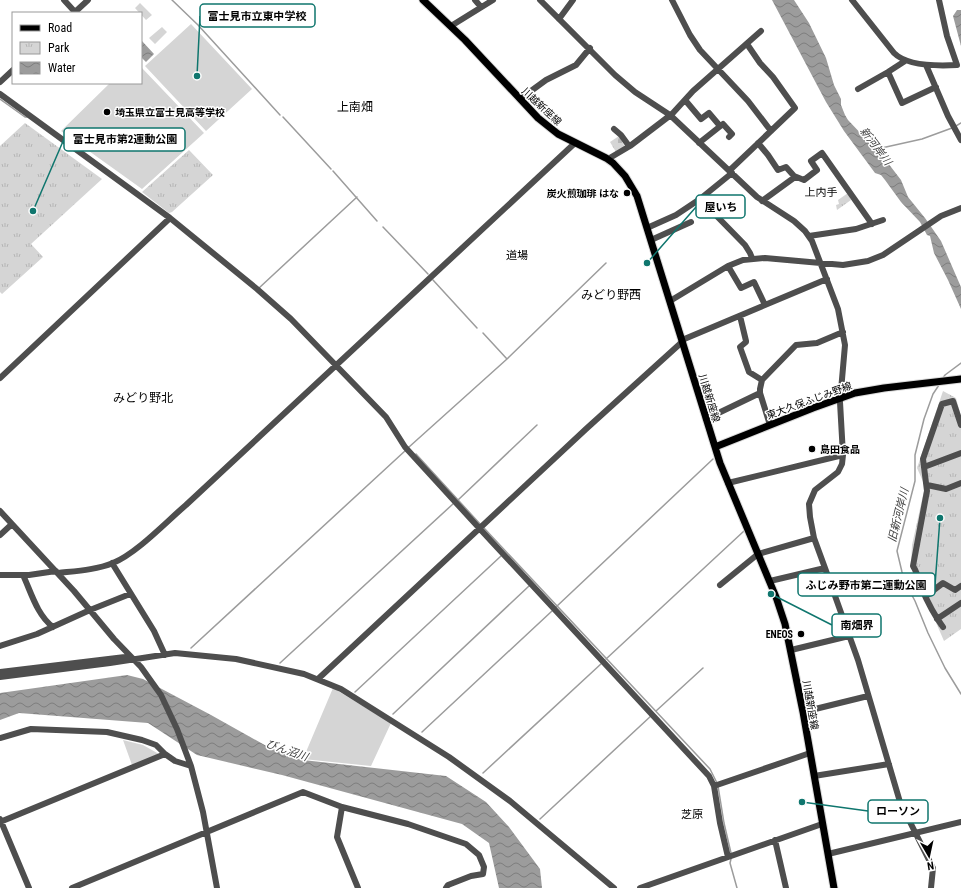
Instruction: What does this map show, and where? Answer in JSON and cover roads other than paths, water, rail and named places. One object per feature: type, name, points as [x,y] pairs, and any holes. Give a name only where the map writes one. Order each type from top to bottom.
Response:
[{"type":"main road","name":"川越新座線","points":[[423,0],[451,26],[548,127],[558,134],[608,159],[618,168],[630,184],[640,203],[715,448],[728,483],[770,581],[783,617],[803,712],[828,854],[832,888]]},
{"type":"main road","name":"東大久保ふじみ野線","points":[[715,448],[840,398],[870,390],[959,379]]},
{"type":"street","points":[[64,0],[74,12],[88,0]]},
{"type":"street","points":[[475,0],[481,7]]},
{"type":"street","points":[[451,26],[493,0]]},
{"type":"street","points":[[540,0],[630,88],[670,115],[762,201],[794,221],[809,236],[838,310],[845,345],[840,398],[843,455],[842,464],[838,472],[815,490],[812,496],[809,510],[814,538],[858,660],[900,802],[933,868],[931,888]]},
{"type":"street","points":[[559,19],[573,0]]},
{"type":"street","points":[[672,0],[690,35],[700,50],[748,101],[771,130]]},
{"type":"street","points":[[852,0],[894,53],[905,61],[926,65],[957,66],[947,36],[939,0]]},
{"type":"street","points":[[608,159],[629,146],[670,115],[693,91],[761,31]]},
{"type":"street","points":[[647,228],[676,216],[700,199],[731,172],[794,108],[773,76],[760,62],[747,44]]},
{"type":"street","points":[[520,99],[546,80],[576,65],[590,48]]},
{"type":"street","points":[[858,89],[905,61]]},
{"type":"street","points":[[926,65],[950,119],[960,137]]},
{"type":"street","points":[[0,82],[12,71]]},
{"type":"street","points":[[888,72],[902,103],[936,87]]},
{"type":"street","points":[[0,94],[170,218],[257,289],[291,319],[386,417],[405,447],[711,779],[714,786],[720,823],[728,857]]},
{"type":"street","points":[[685,100],[701,119],[709,113],[720,126]]},
{"type":"street","points":[[699,143],[723,124],[732,134],[729,137]]},
{"type":"street","points":[[614,129],[621,135],[629,146]]},
{"type":"street","points":[[0,576],[95,568],[112,563],[132,552],[186,505],[575,143]]},
{"type":"street","points":[[758,143],[778,170],[786,167],[795,177],[804,180],[817,170],[810,161],[822,153],[872,224]]},
{"type":"street","points":[[762,201],[795,177]]},
{"type":"street","points":[[700,199],[744,245],[752,258]]},
{"type":"street","points":[[670,301],[728,266],[752,258],[852,264],[868,261],[883,255],[939,218],[961,208]]},
{"type":"street","points":[[0,378],[170,218]]},
{"type":"street","points":[[809,236],[856,229],[883,220]]},
{"type":"street","points":[[651,240],[690,222]]},
{"type":"street","points":[[728,266],[741,288],[754,282],[765,305]]},
{"type":"street","points":[[318,679],[682,341],[827,279]]},
{"type":"street","points":[[740,316],[746,341],[740,347],[741,352],[749,372],[762,380]]},
{"type":"street","points":[[770,425],[760,393],[762,380],[796,345],[817,343],[843,332]]},
{"type":"street","points":[[706,419],[760,393]]},
{"type":"street","points":[[943,627],[937,619],[913,566],[927,491],[923,459],[942,404],[953,401],[961,425]]},
{"type":"street","points":[[924,467],[961,453]]},
{"type":"street","points":[[728,483],[843,455]]},
{"type":"street","points":[[927,485],[946,489],[961,483]]},
{"type":"street","points":[[0,511],[57,572],[147,674],[161,695],[177,729],[191,766],[202,805],[216,888]]},
{"type":"street","points":[[0,534],[12,524]]},
{"type":"street","points":[[720,585],[758,554],[814,538]]},
{"type":"street","points":[[112,563],[154,631],[165,655]]},
{"type":"street","points":[[770,581],[825,568]]},
{"type":"street","points":[[23,575],[42,615],[47,622],[53,626]]},
{"type":"street","points":[[926,596],[943,583],[955,590],[960,589]]},
{"type":"street","points":[[0,646],[37,634],[130,594]]},
{"type":"street","points":[[937,619],[961,603]]},
{"type":"street","points":[[791,650],[849,636]]},
{"type":"street","points":[[0,672],[178,653],[236,660],[288,670],[318,679],[341,689],[449,757],[510,801],[614,888]]},
{"type":"street","points":[[0,677],[132,658]]},
{"type":"street","points":[[803,712],[868,696]]},
{"type":"street","points":[[0,738],[31,729],[107,732],[142,740],[156,746],[165,754],[179,762],[191,766]]},
{"type":"street","points":[[714,786],[810,753]]},
{"type":"street","points":[[28,888],[0,821],[165,754]]},
{"type":"street","points":[[814,776],[888,764]]},
{"type":"street","points":[[72,888],[302,792],[342,807],[408,824],[460,841],[471,847],[482,861],[484,867],[483,874],[468,877],[448,885],[446,888]]},
{"type":"street","points":[[342,807],[337,837],[358,888]]},
{"type":"street","points":[[828,854],[961,822]]},
{"type":"street","points":[[640,888],[822,824]]},
{"type":"street","points":[[776,840],[786,888]]},
{"type":"water","points":[[772,0],[794,0],[809,23],[826,58],[834,85],[841,99],[841,105],[848,120],[866,139],[871,141],[901,180],[908,197],[941,241],[961,287],[961,309],[934,253],[930,236],[927,235],[920,222],[901,202],[881,175],[875,173],[844,131],[826,102]]},
{"type":"water","points":[[957,10],[961,10],[961,46],[953,16]]},
{"type":"water","points":[[142,41],[154,54],[146,62],[142,58]]},
{"type":"water","points":[[127,675],[143,679],[270,748],[303,760],[446,776],[486,802],[509,827],[540,869],[542,888],[499,888],[489,843],[462,824],[282,775],[197,755],[148,723],[19,713],[0,720],[0,693]]},
{"type":"waterway","points":[[172,0],[198,25],[280,115]]},
{"type":"waterway","points":[[0,99],[27,117]]},
{"type":"waterway","points":[[283,117],[331,169]]},
{"type":"waterway","points":[[956,126],[961,123]]},
{"type":"waterway","name":"新河岸川","points":[[877,149],[922,139],[952,128]]},
{"type":"waterway","points":[[333,171],[377,221]]},
{"type":"waterway","points":[[259,288],[357,197]]},
{"type":"waterway","points":[[383,227],[428,274]]},
{"type":"waterway","points":[[409,447],[507,359],[606,263]]},
{"type":"waterway","points":[[433,280],[477,328]]},
{"type":"waterway","points":[[483,333],[507,359]]},
{"type":"waterway","name":"旧新河岸川","points":[[943,378],[961,363]]},
{"type":"waterway","name":"旧新河岸川","points":[[939,385],[933,394],[924,419],[915,455],[915,481],[897,551],[907,586],[928,633],[945,668],[961,694]]},
{"type":"waterway","points":[[458,500],[537,425]]},
{"type":"waterway","points":[[191,648],[406,450]]},
{"type":"waterway","points":[[416,454],[481,525]]},
{"type":"waterway","points":[[556,607],[713,459]]},
{"type":"waterway","points":[[280,663],[454,503]]},
{"type":"waterway","points":[[484,528],[710,769],[717,783]]},
{"type":"waterway","points":[[606,659],[744,531]]},
{"type":"waterway","points":[[355,692],[501,556]]},
{"type":"waterway","points":[[393,714],[529,586]]},
{"type":"waterway","points":[[422,732],[552,611]]},
{"type":"waterway","points":[[483,773],[602,663]]},
{"type":"waterway","points":[[656,711],[703,668]]},
{"type":"waterway","points":[[540,819],[652,715]]},
{"type":"waterway","points":[[718,786],[731,853]]},
{"type":"waterway","points":[[731,859],[730,863],[737,888]]},
{"type":"place","name":"富士見市立東中学校","points":[[197,76]]},
{"type":"place","name":"埼玉県立富士見高等学校","points":[[107,112]]},
{"type":"place","name":"炭火煎珈琲 はな","points":[[627,193]]},
{"type":"place","name":"富士見市第2運動公園","points":[[33,211]]},
{"type":"place","name":"屋いち","points":[[647,263]]},
{"type":"place","name":"島田食品","points":[[812,449]]},
{"type":"place","name":"ふじみ野市第二運動公園","points":[[940,518]]},
{"type":"place","name":"南畑界","points":[[771,594]]},
{"type":"place","name":"ENEOS","points":[[801,634]]},
{"type":"place","name":"ローソン","points":[[802,802]]},
{"type":"district","name":"上南畑","points":[[355,107]]},
{"type":"district","name":"上内手","points":[[821,192]]},
{"type":"district","name":"道場","points":[[517,255]]},
{"type":"district","name":"みどり野西","points":[[611,295]]},
{"type":"district","name":"みどり野北","points":[[143,398]]},
{"type":"district","name":"芝原","points":[[692,814]]},
{"type":"water label","name":"びん沼川","points":[[287,750]]}]
